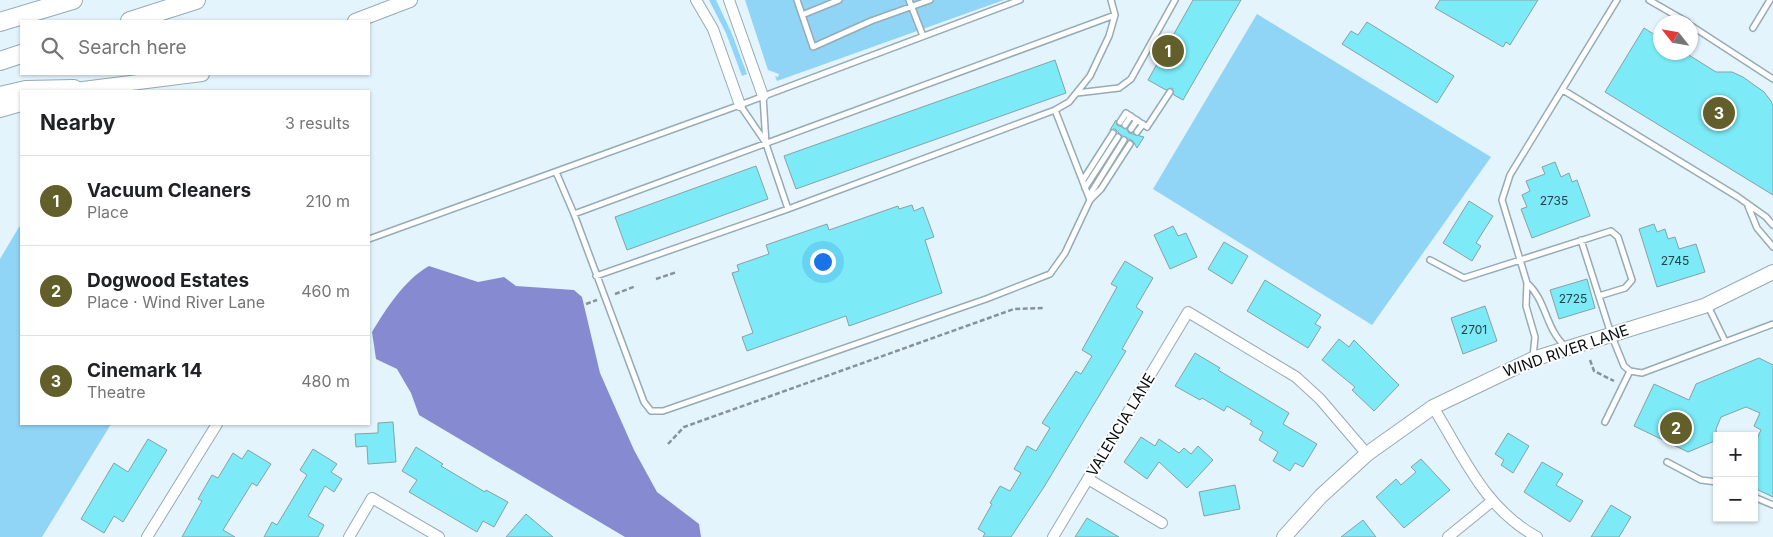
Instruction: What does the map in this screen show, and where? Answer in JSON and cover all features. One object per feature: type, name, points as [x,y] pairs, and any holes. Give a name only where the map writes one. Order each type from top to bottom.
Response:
[{"type":"highway","points":[[0,22],[72,0]]},
{"type":"highway","points":[[133,20],[196,0]]},
{"type":"highway","points":[[0,61],[20,54]]},
{"type":"highway","points":[[26,90],[71,90]]},
{"type":"highway","points":[[0,96],[20,91]]},
{"type":"street","points":[[359,20],[410,0]]},
{"type":"street","points":[[696,0],[714,30],[740,105]]},
{"type":"street","points":[[729,0],[763,96]]},
{"type":"street","points":[[71,90],[195,75]]},
{"type":"street","points":[[0,110],[20,104]]},
{"type":"street","name":"WIND RIVER LANE","points":[[1284,537],[1321,496],[1368,454],[1433,406],[1533,359],[1708,305],[1773,272]]},
{"type":"street","name":"VALENCIA LANE","points":[[1053,537],[1188,312],[1296,377],[1320,399],[1368,454]]},
{"type":"street","points":[[1433,406],[1491,502],[1515,525],[1537,537]]},
{"type":"street","points":[[147,537],[216,425]]},
{"type":"street","points":[[1088,479],[1162,524]]},
{"type":"street","points":[[349,537],[372,498],[439,537]]},
{"type":"street","points":[[1448,537],[1491,502]]},
{"type":"lane","points":[[797,0],[814,47],[872,21],[930,0]]},
{"type":"lane","points":[[802,15],[839,0]]},
{"type":"lane","points":[[910,0],[922,36]]},
{"type":"lane","points":[[370,239],[740,105],[1020,0]]},
{"type":"lane","points":[[596,276],[788,209],[1055,110],[1069,102],[1090,76],[1105,44],[1115,15],[1111,0]]},
{"type":"lane","points":[[1077,93],[1119,88],[1132,80],[1175,0]]},
{"type":"lane","points":[[1533,359],[1535,337],[1526,306],[1527,283],[1504,208],[1503,192],[1510,174],[1618,0]]},
{"type":"lane","points":[[1649,0],[1675,15]]},
{"type":"lane","points":[[1753,28],[1770,0]]},
{"type":"lane","points":[[574,214],[1115,15]]},
{"type":"lane","points":[[1698,30],[1773,79]]},
{"type":"lane","points":[[1563,90],[1738,197],[1748,206],[1759,211],[1773,225]]},
{"type":"lane","points":[[1120,122],[1126,113],[1147,127],[1170,92]]},
{"type":"lane","points":[[763,96],[766,144]]},
{"type":"lane","points":[[740,105],[766,144],[788,209]]},
{"type":"lane","points":[[1055,110],[1089,198]]},
{"type":"lane","points":[[1125,125],[1131,116]]},
{"type":"lane","points":[[1131,129],[1137,120]]},
{"type":"lane","points":[[1137,132],[1143,124]]},
{"type":"lane","points":[[1082,180],[1116,135],[1085,188]]},
{"type":"lane","points":[[556,172],[574,214],[644,402],[651,411],[663,411],[986,299],[1050,274],[1065,253],[1089,198],[1124,140]]},
{"type":"lane","points":[[1089,198],[1101,189],[1130,144]]},
{"type":"lane","points":[[1748,206],[1757,228],[1773,247]]},
{"type":"lane","points":[[1430,260],[1464,278],[1606,232],[1615,233],[1632,275],[1630,285],[1600,296]]},
{"type":"lane","points":[[1581,240],[1612,334],[1624,366],[1630,371],[1642,373],[1773,324]]},
{"type":"lane","points":[[1527,283],[1541,300],[1551,330],[1557,339],[1567,347]]},
{"type":"lane","points":[[1708,305],[1725,342]]},
{"type":"lane","points":[[1605,422],[1630,371]]},
{"type":"lane","points":[[1667,462],[1701,480],[1713,482]]},
{"type":"lane","points":[[1758,498],[1773,504]]},
{"type":"path","points":[[656,279],[677,272]]},
{"type":"path","points":[[615,294],[636,286]]},
{"type":"path","points":[[586,304],[598,300]]},
{"type":"path","points":[[668,444],[684,428],[825,376],[1014,309],[1045,308]]},
{"type":"path","points":[[1590,360],[1594,371],[1614,381]]},
{"type":"shaded area","points":[[709,0],[716,0],[732,34],[747,74],[742,76],[726,33]]},
{"type":"shaded area","points":[[745,0],[1004,0],[777,81],[775,76],[778,77],[779,74],[768,70]]},
{"type":"shaded area","points":[[1257,14],[1491,157],[1372,325],[1153,189]]},
{"type":"shaded area","points":[[20,227],[20,425],[110,425],[42,537],[0,537],[0,259]]},
{"type":"shaded area","points":[[429,266],[478,282],[504,277],[516,286],[574,290],[582,297],[600,373],[634,450],[657,492],[699,524],[701,537],[625,537],[419,415],[411,393],[397,369],[376,359],[372,332],[404,287]]},
{"type":"building","points":[[1193,0],[1241,0],[1183,100],[1174,95],[1172,88],[1166,90],[1148,80]]},
{"type":"building","points":[[1440,0],[1538,0],[1510,45],[1506,42],[1503,47],[1435,8]]},
{"type":"building","points":[[1367,22],[1454,76],[1437,103],[1342,44],[1351,31],[1358,35]]},
{"type":"building","points":[[1644,28],[1653,34],[1653,60],[1697,60],[1716,72],[1732,72],[1743,77],[1764,92],[1773,106],[1773,195],[1605,92]]},
{"type":"building","points":[[1055,60],[1066,93],[796,189],[784,156]]},
{"type":"building","points":[[1116,120],[1117,125],[1127,129],[1129,133],[1144,137],[1137,148],[1133,141],[1122,136],[1115,129],[1110,130]]},
{"type":"building","points":[[1555,162],[1561,177],[1569,173],[1572,182],[1577,180],[1590,216],[1532,238],[1521,209],[1527,207],[1522,195],[1530,191],[1526,181],[1545,174],[1542,167]]},
{"type":"building","points":[[756,166],[768,199],[627,250],[615,217]]},
{"type":"building","points":[[1469,201],[1493,216],[1476,243],[1481,246],[1472,261],[1443,243]]},
{"type":"building","points":[[912,205],[914,211],[923,207],[934,237],[925,240],[942,293],[849,326],[846,316],[747,351],[742,337],[753,333],[732,273],[739,271],[737,265],[769,254],[766,245],[827,224],[829,230],[898,206],[899,209]]},
{"type":"building","points":[[1654,224],[1657,232],[1665,229],[1668,239],[1675,237],[1679,249],[1696,244],[1705,272],[1657,287],[1639,229]]},
{"type":"building","points":[[1173,226],[1178,236],[1186,233],[1197,257],[1170,269],[1154,235]]},
{"type":"building","points":[[1224,242],[1248,256],[1232,284],[1208,269]]},
{"type":"building","points":[[1125,261],[1153,278],[1136,307],[1143,312],[1122,349],[1126,351],[1044,487],[1011,537],[983,537],[985,533],[978,529],[1000,486],[1010,491],[1021,473],[1014,469],[1027,446],[1036,451],[1050,428],[1042,423],[1076,371],[1081,374],[1092,356],[1082,350],[1117,287],[1111,284]]},
{"type":"building","points":[[1587,279],[1595,308],[1559,319],[1550,290]]},
{"type":"building","points":[[1265,280],[1321,315],[1315,324],[1321,327],[1308,348],[1247,311]]},
{"type":"building","points":[[1485,306],[1497,341],[1463,354],[1451,318]]},
{"type":"building","points":[[1339,339],[1349,347],[1354,340],[1399,385],[1374,411],[1352,390],[1355,387],[1322,360]]},
{"type":"building","points":[[1195,353],[1220,368],[1218,370],[1289,413],[1283,424],[1317,444],[1303,467],[1295,463],[1290,471],[1273,461],[1278,452],[1259,440],[1263,432],[1250,424],[1252,421],[1227,406],[1224,411],[1202,398],[1200,400],[1175,386]]},
{"type":"building","points":[[1759,358],[1773,365],[1773,497],[1758,490],[1758,436],[1761,430],[1754,426],[1760,413],[1746,407],[1721,417],[1716,432],[1713,432],[1713,442],[1688,452],[1634,426],[1654,384],[1689,400],[1696,384]]},
{"type":"building","points":[[393,422],[396,462],[368,464],[367,446],[356,447],[355,434],[378,433],[378,423]]},
{"type":"building","points":[[1508,433],[1529,446],[1513,473],[1501,465],[1504,460],[1495,454]]},
{"type":"building","points":[[1141,437],[1155,446],[1159,439],[1179,453],[1184,448],[1191,454],[1198,446],[1213,460],[1187,488],[1159,462],[1147,479],[1124,462]]},
{"type":"building","points":[[148,439],[167,450],[123,522],[114,516],[104,533],[81,519],[114,463],[128,472]]},
{"type":"building","points":[[416,447],[443,464],[441,466],[485,492],[486,490],[508,502],[494,527],[483,521],[477,532],[409,492],[417,480],[402,471]]},
{"type":"building","points":[[313,449],[337,464],[331,472],[342,479],[334,492],[325,486],[308,516],[324,525],[318,537],[264,537],[272,522],[277,525],[307,475],[300,470]]},
{"type":"building","points":[[248,450],[271,464],[257,486],[252,483],[223,530],[235,537],[182,537],[202,501],[198,499],[212,475],[218,478],[233,453],[242,459]]},
{"type":"building","points":[[1421,459],[1450,490],[1404,528],[1376,497],[1396,479],[1401,485],[1416,472],[1411,467]]},
{"type":"building","points":[[1542,462],[1563,474],[1556,485],[1583,501],[1570,522],[1524,492]]},
{"type":"building","points":[[1235,485],[1240,509],[1204,516],[1199,492]]},
{"type":"building","points":[[1611,505],[1631,517],[1619,537],[1591,537]]},
{"type":"building","points":[[526,514],[553,537],[506,537]]},
{"type":"building","points":[[1087,518],[1119,537],[1075,537]]},
{"type":"building","points":[[1363,520],[1376,537],[1341,537]]},
{"type":"place","name":"Vacuum Cleaners","points":[[1168,51]]},
{"type":"place","name":"Cinemark 14","points":[[1719,113]]},
{"type":"place","name":"Dogwood Estates","points":[[1676,428]]}]
